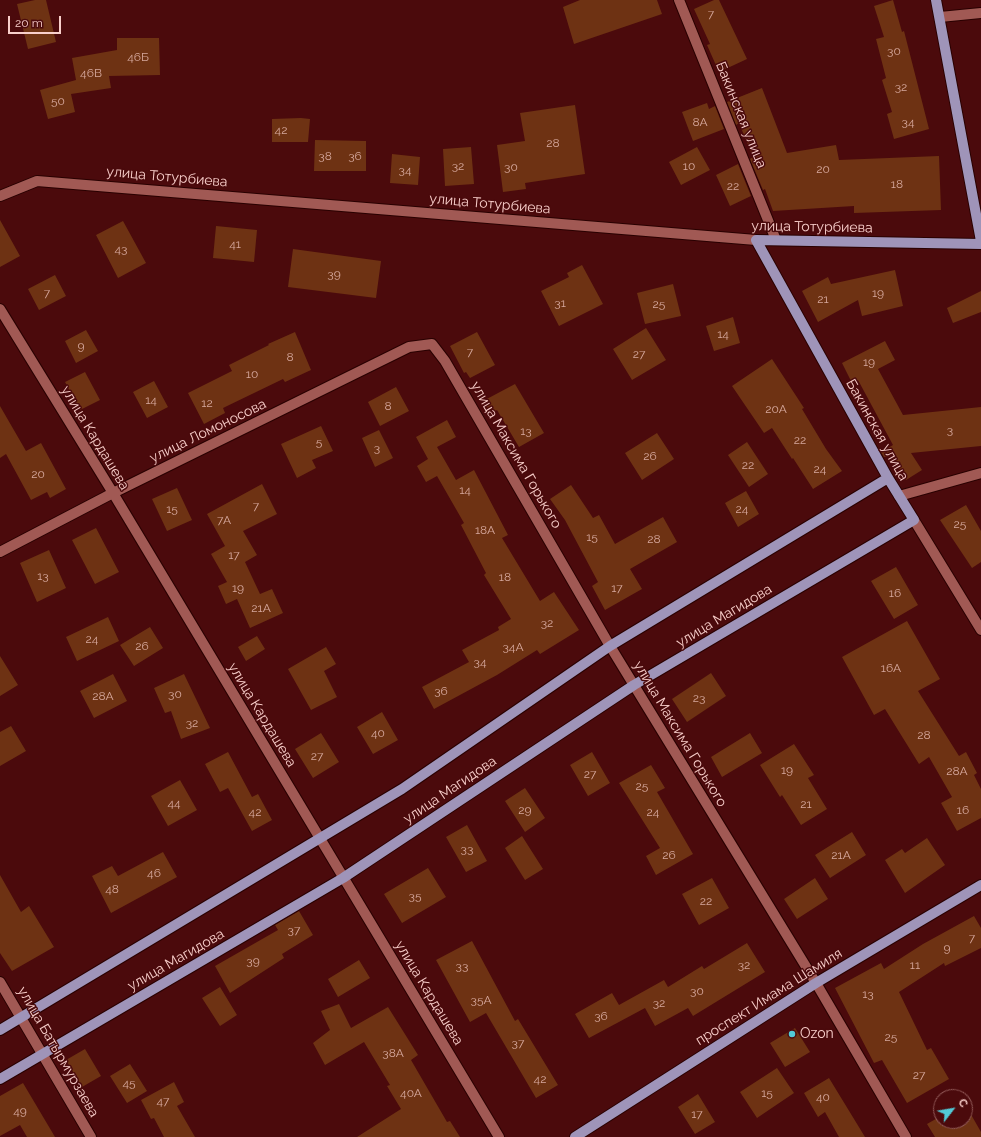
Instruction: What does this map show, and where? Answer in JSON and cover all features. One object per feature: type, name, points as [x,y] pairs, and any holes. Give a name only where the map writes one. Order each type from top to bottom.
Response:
[{"type":"main road","points":[[936,0],[981,241]]},
{"type":"main road","name":"улица Тотурбиева","points":[[756,240],[981,244]]},
{"type":"main road","name":"Бакинская улица","points":[[756,240],[888,478],[914,520]]},
{"type":"main road","name":"улица Магидова","points":[[0,1030],[402,789],[610,646],[888,478]]},
{"type":"main road","name":"улица Магидова","points":[[0,1079],[343,878],[634,685],[914,520]]},
{"type":"main road","name":"проспект Имама Шамиля","points":[[575,1137],[816,983],[981,885]]},
{"type":"street","name":"Бакинская улица","points":[[679,0],[776,240]]},
{"type":"street","points":[[940,18],[981,13]]},
{"type":"street","name":"улица Тотурбиева","points":[[0,196],[37,181],[756,240]]},
{"type":"street","name":"улица Кардашева","points":[[0,309],[113,493],[499,1137]]},
{"type":"street","name":"улица Ломоносова","points":[[0,552],[113,493],[409,347],[432,344]]},
{"type":"street","name":"улица Максима Горького","points":[[432,344],[445,361],[610,646],[816,983],[906,1137]]},
{"type":"street","points":[[899,496],[981,473]]},
{"type":"street","name":"Бакинская улица","points":[[914,520],[981,630]]},
{"type":"street","name":"улица Батырмурзаева","points":[[0,982],[91,1137]]},
{"type":"building","points":[[35,0],[46,0],[56,42],[28,49],[17,4]]},
{"type":"building","points":[[580,0],[657,0],[662,14],[574,44],[563,7]]},
{"type":"building","points":[[714,0],[719,0],[747,59],[719,72],[707,45],[710,44],[694,9]]},
{"type":"building","points":[[893,0],[902,32],[904,31],[929,129],[894,139],[887,114],[892,112],[882,80],[886,78],[876,39],[884,37],[874,6]]},
{"type":"building","points":[[117,38],[159,38],[160,75],[109,76],[111,88],[71,94],[75,112],[48,119],[40,90],[76,80],[72,58],[117,50]]},
{"type":"building","points":[[762,88],[787,153],[836,145],[839,160],[939,156],[941,210],[854,213],[854,206],[773,211],[765,189],[763,190],[750,159],[753,157],[739,123],[736,125],[727,102]]},
{"type":"building","points":[[707,103],[709,109],[715,106],[724,129],[693,141],[682,112]]},
{"type":"building","points":[[575,105],[585,174],[525,183],[526,189],[503,192],[497,145],[525,141],[520,113]]},
{"type":"building","points":[[272,119],[310,119],[308,142],[272,142]]},
{"type":"building","points":[[315,140],[366,141],[366,171],[314,171]]},
{"type":"building","points":[[471,147],[474,184],[445,186],[443,149]]},
{"type":"building","points":[[697,147],[710,170],[681,185],[669,162]]},
{"type":"building","points":[[392,154],[420,157],[418,185],[390,183]]},
{"type":"building","points":[[738,164],[751,196],[730,206],[716,175]]},
{"type":"building","points":[[0,220],[20,256],[0,267]]},
{"type":"building","points":[[123,221],[146,263],[118,278],[96,235]]},
{"type":"building","points":[[216,226],[257,230],[254,262],[213,258]]},
{"type":"building","points":[[293,249],[381,261],[376,298],[288,287]]},
{"type":"building","points":[[582,265],[603,304],[559,326],[541,291],[569,277],[567,273]]},
{"type":"building","points":[[895,270],[903,306],[862,316],[858,300],[818,322],[802,291],[828,277],[831,284]]},
{"type":"building","points":[[55,275],[66,296],[39,310],[28,289]]},
{"type":"building","points":[[673,284],[681,316],[645,324],[637,293]]},
{"type":"building","points":[[981,291],[981,312],[953,323],[947,308]]},
{"type":"building","points":[[733,317],[740,343],[714,351],[706,326]]},
{"type":"building","points":[[646,328],[666,360],[632,380],[613,349]]},
{"type":"building","points":[[86,330],[98,351],[76,363],[65,341]]},
{"type":"building","points":[[295,332],[311,370],[285,382],[283,379],[223,408],[225,413],[204,424],[188,393],[232,371],[229,365],[269,345],[268,344]]},
{"type":"building","points":[[477,332],[495,365],[470,378],[466,372],[464,373],[450,346]]},
{"type":"building","points":[[885,341],[895,360],[878,369],[903,415],[981,407],[981,446],[911,453],[922,470],[906,480],[891,456],[884,457],[881,452],[893,445],[858,380],[852,383],[842,363]]},
{"type":"building","points":[[772,359],[804,408],[802,409],[826,449],[842,471],[813,489],[772,428],[764,433],[732,386]]},
{"type":"building","points":[[85,372],[100,400],[80,410],[65,382]]},
{"type":"building","points":[[154,381],[168,407],[147,418],[133,392]]},
{"type":"building","points":[[515,384],[544,433],[519,447],[497,410],[491,414],[483,401]]},
{"type":"building","points":[[396,387],[409,411],[380,426],[368,402]]},
{"type":"building","points":[[0,406],[26,451],[41,443],[66,489],[50,498],[47,492],[31,500],[6,454],[0,458]]},
{"type":"building","points":[[447,420],[456,437],[437,447],[456,480],[474,470],[508,535],[502,538],[540,601],[554,592],[579,630],[540,654],[537,650],[497,675],[434,709],[422,687],[469,662],[462,650],[499,630],[498,627],[511,619],[484,575],[486,573],[461,525],[464,523],[437,476],[426,482],[417,466],[428,459],[416,437]]},
{"type":"building","points":[[321,426],[333,451],[312,460],[316,468],[297,478],[281,444]]},
{"type":"building","points":[[379,430],[393,458],[375,467],[362,438]]},
{"type":"building","points":[[657,433],[674,459],[642,480],[625,453]]},
{"type":"building","points":[[747,442],[768,474],[749,487],[728,455]]},
{"type":"building","points":[[262,484],[277,514],[243,531],[257,555],[245,562],[260,594],[272,589],[283,613],[250,628],[237,599],[226,604],[218,586],[227,582],[211,554],[225,546],[207,514]]},
{"type":"building","points":[[571,485],[593,518],[599,515],[615,544],[663,517],[677,542],[630,569],[642,589],[605,610],[592,586],[598,582],[565,520],[550,499]]},
{"type":"building","points":[[177,488],[192,520],[167,531],[152,499]]},
{"type":"building","points":[[746,491],[759,514],[738,527],[725,503]]},
{"type":"building","points":[[966,505],[981,531],[981,562],[972,568],[940,520]]},
{"type":"building","points":[[96,528],[119,572],[95,584],[72,540]]},
{"type":"building","points":[[49,550],[66,588],[37,602],[20,563]]},
{"type":"building","points":[[896,567],[918,605],[894,619],[871,581]]},
{"type":"building","points":[[108,617],[119,641],[77,661],[66,637]]},
{"type":"building","points":[[907,621],[940,679],[918,691],[959,756],[966,752],[977,773],[974,775],[981,789],[981,818],[957,831],[941,803],[952,797],[929,757],[919,764],[885,709],[874,715],[842,657]]},
{"type":"building","points":[[150,627],[163,648],[134,666],[120,645]]},
{"type":"building","points":[[257,636],[265,649],[246,661],[238,647]]},
{"type":"building","points":[[326,647],[336,664],[324,671],[337,697],[311,710],[288,669]]},
{"type":"building","points":[[0,656],[18,685],[0,696]]},
{"type":"building","points":[[711,673],[726,696],[687,722],[672,699]]},
{"type":"building","points":[[113,674],[127,701],[94,718],[80,691]]},
{"type":"building","points":[[184,674],[210,728],[181,739],[171,711],[165,713],[154,688]]},
{"type":"building","points":[[382,712],[398,740],[373,754],[357,727]]},
{"type":"building","points":[[11,726],[26,751],[0,766],[0,732]]},
{"type":"building","points":[[321,733],[339,762],[313,778],[295,749]]},
{"type":"building","points":[[750,733],[762,753],[722,777],[711,757]]},
{"type":"building","points":[[794,744],[814,775],[808,778],[827,809],[801,825],[782,795],[780,797],[760,765]]},
{"type":"building","points":[[228,752],[252,797],[258,794],[272,820],[252,831],[228,788],[220,792],[205,764]]},
{"type":"building","points":[[592,752],[610,783],[588,796],[570,765]]},
{"type":"building","points":[[651,765],[665,788],[657,792],[693,854],[656,875],[646,856],[660,848],[619,783]]},
{"type":"building","points":[[180,780],[197,810],[168,826],[151,796]]},
{"type":"building","points":[[525,788],[545,818],[525,832],[505,801]]},
{"type":"building","points":[[467,825],[487,861],[466,872],[446,837]]},
{"type":"building","points":[[852,832],[866,855],[830,878],[815,855]]},
{"type":"building","points":[[522,836],[543,869],[525,880],[505,848]]},
{"type":"building","points":[[927,838],[945,865],[905,893],[885,860],[902,849],[905,853]]},
{"type":"building","points":[[163,852],[177,877],[111,913],[92,876],[112,866],[118,876]]},
{"type":"building","points":[[428,868],[446,897],[402,923],[384,894]]},
{"type":"building","points":[[0,875],[21,912],[29,906],[54,947],[12,971],[0,953]]},
{"type":"building","points":[[712,878],[729,908],[699,925],[682,894]]},
{"type":"building","points":[[815,878],[828,899],[797,919],[784,899]]},
{"type":"building","points":[[299,911],[313,935],[282,954],[284,958],[230,993],[215,966],[278,930],[275,925]]},
{"type":"building","points":[[974,916],[981,928],[981,948],[945,966],[944,963],[899,992],[927,1050],[931,1048],[949,1079],[907,1103],[882,1060],[874,1063],[835,988],[881,963],[884,969],[923,944]]},
{"type":"building","points":[[472,941],[515,1021],[518,1019],[558,1085],[536,1098],[486,1013],[470,1022],[436,960]]},
{"type":"building","points":[[747,943],[765,972],[693,1016],[688,1008],[655,1026],[645,1008],[589,1038],[575,1014],[612,993],[619,1005],[664,980],[668,987],[702,966],[704,969]]},
{"type":"building","points":[[359,960],[370,978],[338,997],[328,979]]},
{"type":"building","points":[[220,987],[237,1015],[220,1026],[202,998]]},
{"type":"building","points":[[339,1004],[351,1028],[388,1007],[418,1055],[411,1060],[447,1122],[450,1121],[460,1137],[357,1137],[401,1109],[387,1086],[390,1085],[364,1042],[325,1065],[313,1043],[330,1030],[321,1011]]},
{"type":"building","points":[[795,1028],[810,1052],[785,1067],[770,1043]]},
{"type":"building","points":[[85,1049],[101,1076],[82,1087],[66,1060]]},
{"type":"building","points":[[130,1064],[147,1091],[127,1103],[110,1076]]},
{"type":"building","points":[[777,1068],[794,1093],[757,1118],[740,1092]]},
{"type":"building","points":[[829,1078],[865,1137],[839,1137],[825,1112],[818,1117],[804,1093]]},
{"type":"building","points":[[174,1082],[184,1102],[177,1106],[195,1137],[164,1137],[154,1118],[151,1119],[141,1100]]},
{"type":"building","points":[[23,1083],[55,1137],[27,1137],[20,1125],[0,1136],[0,1096]]},
{"type":"building","points":[[698,1094],[715,1122],[695,1134],[678,1107]]},
{"type":"building","points":[[973,1118],[981,1132],[981,1137],[935,1137],[927,1124],[933,1121],[933,1129],[973,1129]]},
{"type":"place","name":"Ozon","points":[[792,1034]]}]
